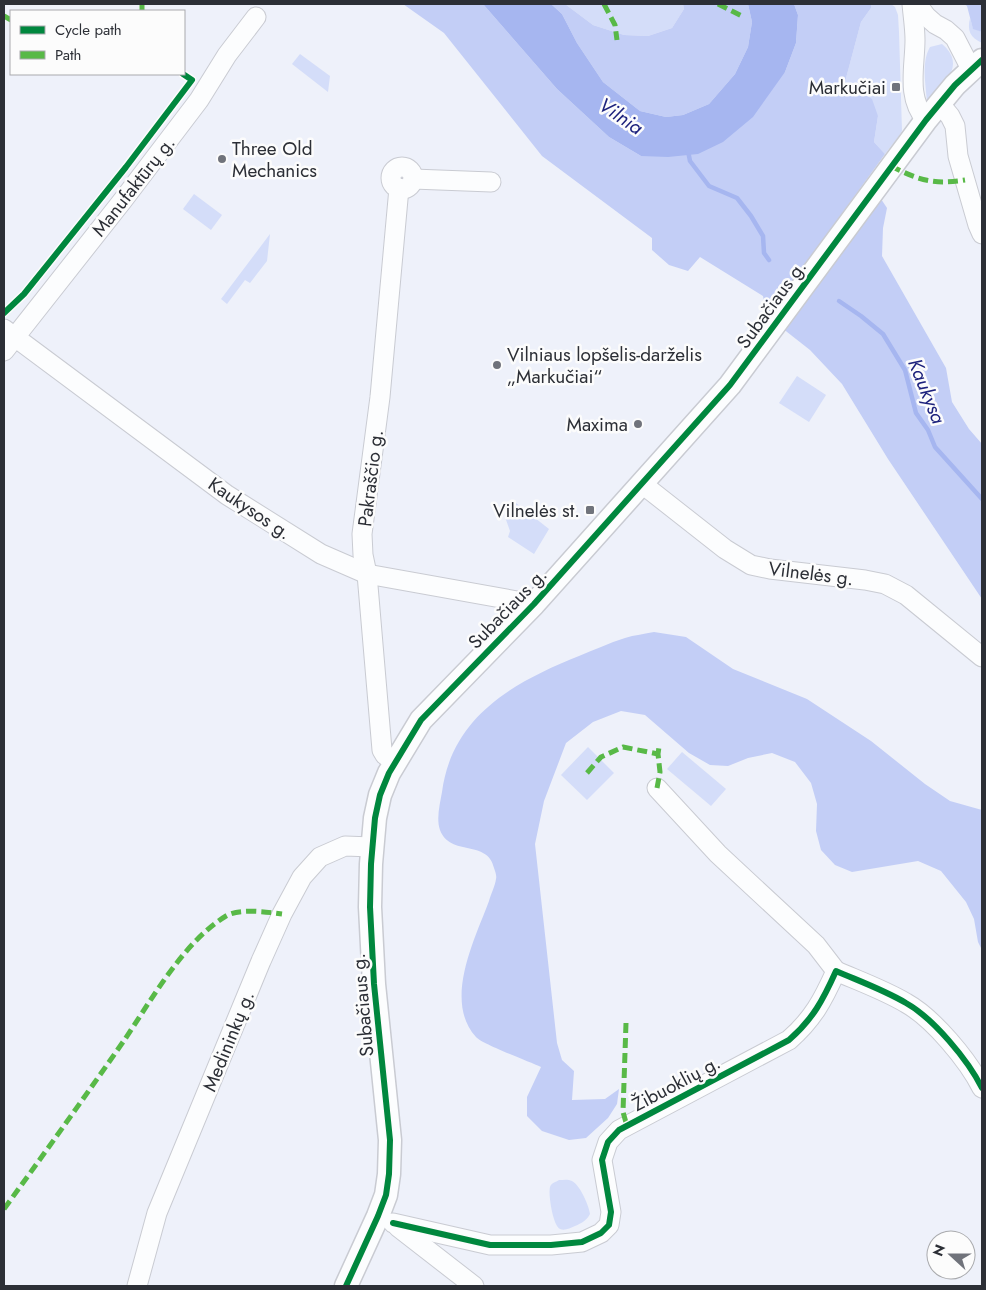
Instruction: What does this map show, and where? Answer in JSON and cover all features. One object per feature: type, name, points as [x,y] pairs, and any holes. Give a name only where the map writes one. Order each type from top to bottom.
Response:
[{"type":"street","points":[[912,4],[915,38],[913,83],[915,102],[919,112],[932,111],[950,116],[955,126],[958,156],[982,234]]},
{"type":"street","points":[[917,4],[926,16],[955,38],[977,65]]},
{"type":"street","name":"Manufaktūrų g.","points":[[7,339],[123,200],[199,100],[226,55],[256,17]]},
{"type":"street","points":[[915,38],[924,28],[935,24]]},
{"type":"street","name":"Subačiaus g.","points":[[346,1286],[385,1220],[390,1140],[371,945],[370,873],[375,818],[380,795],[395,761],[421,720],[534,604],[730,385],[932,111],[977,65]]},
{"type":"street","name":"Pakraščio g.","points":[[395,761],[385,755],[382,750],[367,574],[362,555],[362,534],[406,184],[491,182]]},
{"type":"street","name":"Kaukysos g.","points":[[7,339],[228,495],[320,554],[367,574],[534,604]]},
{"type":"street","name":"Vilnelės g.","points":[[641,483],[725,550],[751,565],[884,584],[906,595],[982,657]]},
{"type":"street","points":[[657,788],[718,854],[816,945],[836,971],[907,1004],[936,1028],[957,1050],[982,1088]]},
{"type":"street","name":"Medininkų g.","points":[[137,1286],[157,1213],[282,914],[302,877],[320,857],[345,846],[372,847]]},
{"type":"street","name":"Žibuoklių g.","points":[[385,1220],[490,1246],[551,1245],[582,1242],[601,1233],[609,1225],[611,1212],[602,1160],[608,1142],[619,1130],[789,1040],[806,1025],[825,996],[836,971]]},
{"type":"street","points":[[385,1220],[474,1286]]},
{"type":"shaded area","points":[[403,4],[483,4],[557,89],[609,137],[641,156],[785,72],[796,43],[798,15],[794,4],[871,4],[871,8],[861,22],[845,82],[872,99],[878,116],[874,142],[885,154],[767,317],[763,296],[700,257],[688,271],[669,265],[652,250],[652,238],[542,156],[444,33]]},
{"type":"shaded area","points":[[551,4],[565,4],[593,25],[624,35],[648,36],[672,28],[684,9],[683,4],[748,4],[752,22],[748,47],[735,74],[709,104],[683,115],[666,117],[640,111],[603,82],[577,43],[562,14]]},
{"type":"shaded area","points":[[565,4],[683,4],[684,9],[672,28],[648,36],[624,35],[593,25]]},
{"type":"shaded area","points":[[871,4],[891,4],[895,7],[898,15],[902,131],[885,154],[874,142],[878,116],[845,82],[861,22],[871,8]]},
{"type":"shaded area","points":[[964,4],[982,4],[982,32],[973,29],[967,6]]},
{"type":"shaded area","points":[[970,18],[973,28],[982,32],[982,43],[970,33]]},
{"type":"shaded area","points":[[942,44],[953,60],[953,68],[945,82],[927,102],[925,74],[927,53],[930,47]]},
{"type":"shaded area","points":[[300,54],[330,76],[328,92],[292,64]]},
{"type":"shaded area","points":[[194,194],[222,215],[211,230],[183,209]]},
{"type":"shaded area","points":[[879,196],[887,208],[883,228],[882,256],[946,368],[952,402],[969,429],[982,444],[982,599],[888,459],[842,384],[810,350],[782,328]]},
{"type":"shaded area","points":[[270,234],[267,261],[250,283],[245,280],[227,304],[221,299]]},
{"type":"shaded area","points":[[797,376],[826,395],[809,422],[779,403]]},
{"type":"shaded area","points":[[516,503],[549,529],[534,554],[508,537],[510,531],[505,517]]},
{"type":"shaded area","points":[[654,632],[686,637],[733,669],[807,699],[871,741],[925,784],[950,801],[982,810],[982,950],[978,942],[974,919],[966,902],[941,871],[918,861],[852,872],[835,865],[821,850],[816,831],[817,804],[811,783],[795,762],[772,753],[748,758],[728,766],[710,765],[689,753],[645,715],[621,711],[593,722],[566,743],[544,801],[535,844],[557,1043],[562,1060],[574,1071],[572,1100],[605,1099],[619,1089],[617,1104],[608,1118],[586,1138],[569,1140],[542,1131],[527,1116],[527,1097],[541,1067],[480,1040],[467,1022],[462,1006],[465,970],[470,951],[494,887],[496,875],[490,859],[484,854],[477,850],[452,843],[445,838],[439,825],[439,806],[448,765],[458,742],[473,722],[490,705],[510,690],[555,666],[619,640]]},
{"type":"shaded area","points":[[588,747],[614,773],[587,800],[561,775]]},
{"type":"shaded area","points":[[682,752],[726,789],[711,806],[667,769]]},
{"type":"shaded area","points":[[559,1180],[569,1180],[575,1183],[584,1196],[590,1214],[582,1223],[566,1229],[557,1227],[550,1203],[550,1187]]},
{"type":"water","name":"Vilnia","points":[[483,4],[551,4],[562,14],[577,43],[603,82],[640,111],[666,117],[683,115],[709,104],[735,74],[748,47],[752,22],[748,4],[794,4],[798,15],[796,43],[785,72],[753,117],[723,142],[698,154],[668,157],[641,156],[609,137],[557,89]]},
{"type":"waterway","name":"Kaukysa","points":[[688,151],[690,161],[709,186],[737,198],[751,216],[763,236],[764,253],[769,260]]},
{"type":"waterway","name":"Kaukysa","points":[[839,301],[883,334],[905,370],[916,413],[928,430],[935,447],[982,499]]},
{"type":"marked path","points":[[142,4],[142,10]]},
{"type":"marked path","points":[[604,4],[615,25],[617,40]]},
{"type":"marked path","points":[[718,4],[742,16]]},
{"type":"marked path","points":[[4,16],[10,19]]},
{"type":"marked path","points":[[891,166],[926,180],[944,182],[965,180]]},
{"type":"marked path","points":[[587,773],[601,757],[623,747],[658,754]]},
{"type":"marked path","points":[[657,788],[660,772],[659,747]]},
{"type":"marked path","points":[[4,1209],[123,1042],[169,973],[196,941],[210,927],[226,916],[238,912],[253,911],[282,914]]},
{"type":"marked path","points":[[626,1023],[623,1112],[627,1126]]},
{"type":"cycle path","points":[[346,1286],[378,1216],[386,1195],[389,1174],[390,1140],[374,984],[370,907],[375,818],[380,795],[389,773],[421,720],[534,604],[730,385],[926,120],[955,85],[982,60]]},
{"type":"cycle path","points":[[4,313],[24,294],[126,167],[192,80],[184,75]]},
{"type":"cycle path","points":[[393,1223],[490,1245],[551,1245],[582,1242],[601,1233],[609,1225],[611,1212],[602,1160],[608,1142],[619,1130],[789,1040],[817,1009],[836,971],[889,994],[916,1010],[949,1041],[968,1065],[982,1088]]},
{"type":"place","name":"Markučiai","points":[[896,87]]},
{"type":"place","name":"Three Old Mechanics","points":[[222,159]]},
{"type":"place","name":"Vilniaus lopšelis-darželis „Markučiai“","points":[[497,365]]},
{"type":"place","name":"Maxima","points":[[638,424]]},
{"type":"place","name":"Vilnelės st.","points":[[590,510]]}]
